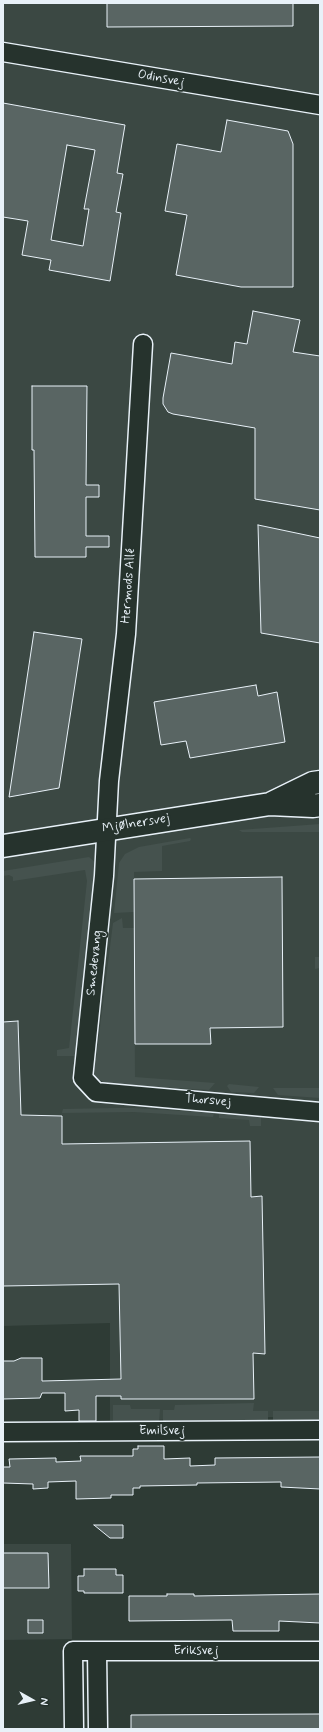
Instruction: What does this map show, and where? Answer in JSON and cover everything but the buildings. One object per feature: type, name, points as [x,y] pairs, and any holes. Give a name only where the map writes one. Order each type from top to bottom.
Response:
[{"type":"street","name":"Odinsvej","points":[[3,52],[320,106]]},
{"type":"street","name":"Hermods Allé","points":[[106,828],[108,781],[126,634],[143,344]]},
{"type":"street","name":"Mjølnersvej","points":[[270,804],[313,783],[320,782]]},
{"type":"street","name":"Mjølnersvej","points":[[3,846],[106,828],[270,804],[320,805]]},
{"type":"street","name":"Smedevang","points":[[96,1092],[83,1078],[104,876],[106,828]]},
{"type":"street","name":"Thorsvej","points":[[96,1092],[320,1112]]},
{"type":"street","name":"Emilsvej","points":[[3,1432],[320,1430]]},
{"type":"street","name":"Eriksvej","points":[[74,1729],[72,1651],[320,1650]]},
{"type":"street","points":[[98,1651],[98,1729]]},
{"type":"shaded area","points":[[3,3],[320,3],[320,1416],[110,1421],[110,1323],[3,1326]]},
{"type":"shaded area","points":[[320,824],[320,832],[242,832],[239,830]]},
{"type":"shaded area","points":[[190,838],[190,841],[162,846],[162,871],[134,872],[134,912],[114,913],[119,863],[125,854],[139,847]]},
{"type":"shaded area","points":[[89,857],[98,865],[76,1056],[57,1056],[57,1050],[69,1048],[87,881],[85,870],[13,881],[13,877],[9,875],[3,876],[3,871]]},
{"type":"shaded area","points":[[122,918],[123,928],[134,928],[135,1077],[215,1083],[209,1090],[107,1084],[98,1079],[93,1072],[92,1059],[96,1059],[113,923]]},
{"type":"shaded area","points":[[315,957],[320,957],[320,968],[315,969]]},
{"type":"shaded area","points":[[229,1084],[259,1087],[254,1093],[231,1092],[227,1086]]},
{"type":"shaded area","points":[[273,1088],[320,1088],[320,1098],[278,1095]]},
{"type":"shaded area","points":[[134,1108],[214,1113],[213,1117],[134,1112],[62,1113],[63,1109]]},
{"type":"shaded area","points":[[219,1114],[261,1116],[261,1126],[250,1126],[249,1120],[219,1118]]},
{"type":"shaded area","points":[[254,1403],[253,1411],[268,1411],[268,1422],[163,1423],[163,1410],[174,1410],[175,1405]]},
{"type":"shaded area","points":[[113,1405],[130,1405],[131,1409],[160,1409],[159,1423],[113,1423]]},
{"type":"shaded area","points":[[273,1411],[320,1411],[320,1421],[273,1422]]},
{"type":"shaded area","points":[[3,1544],[71,1544],[72,1639],[3,1640]]}]
